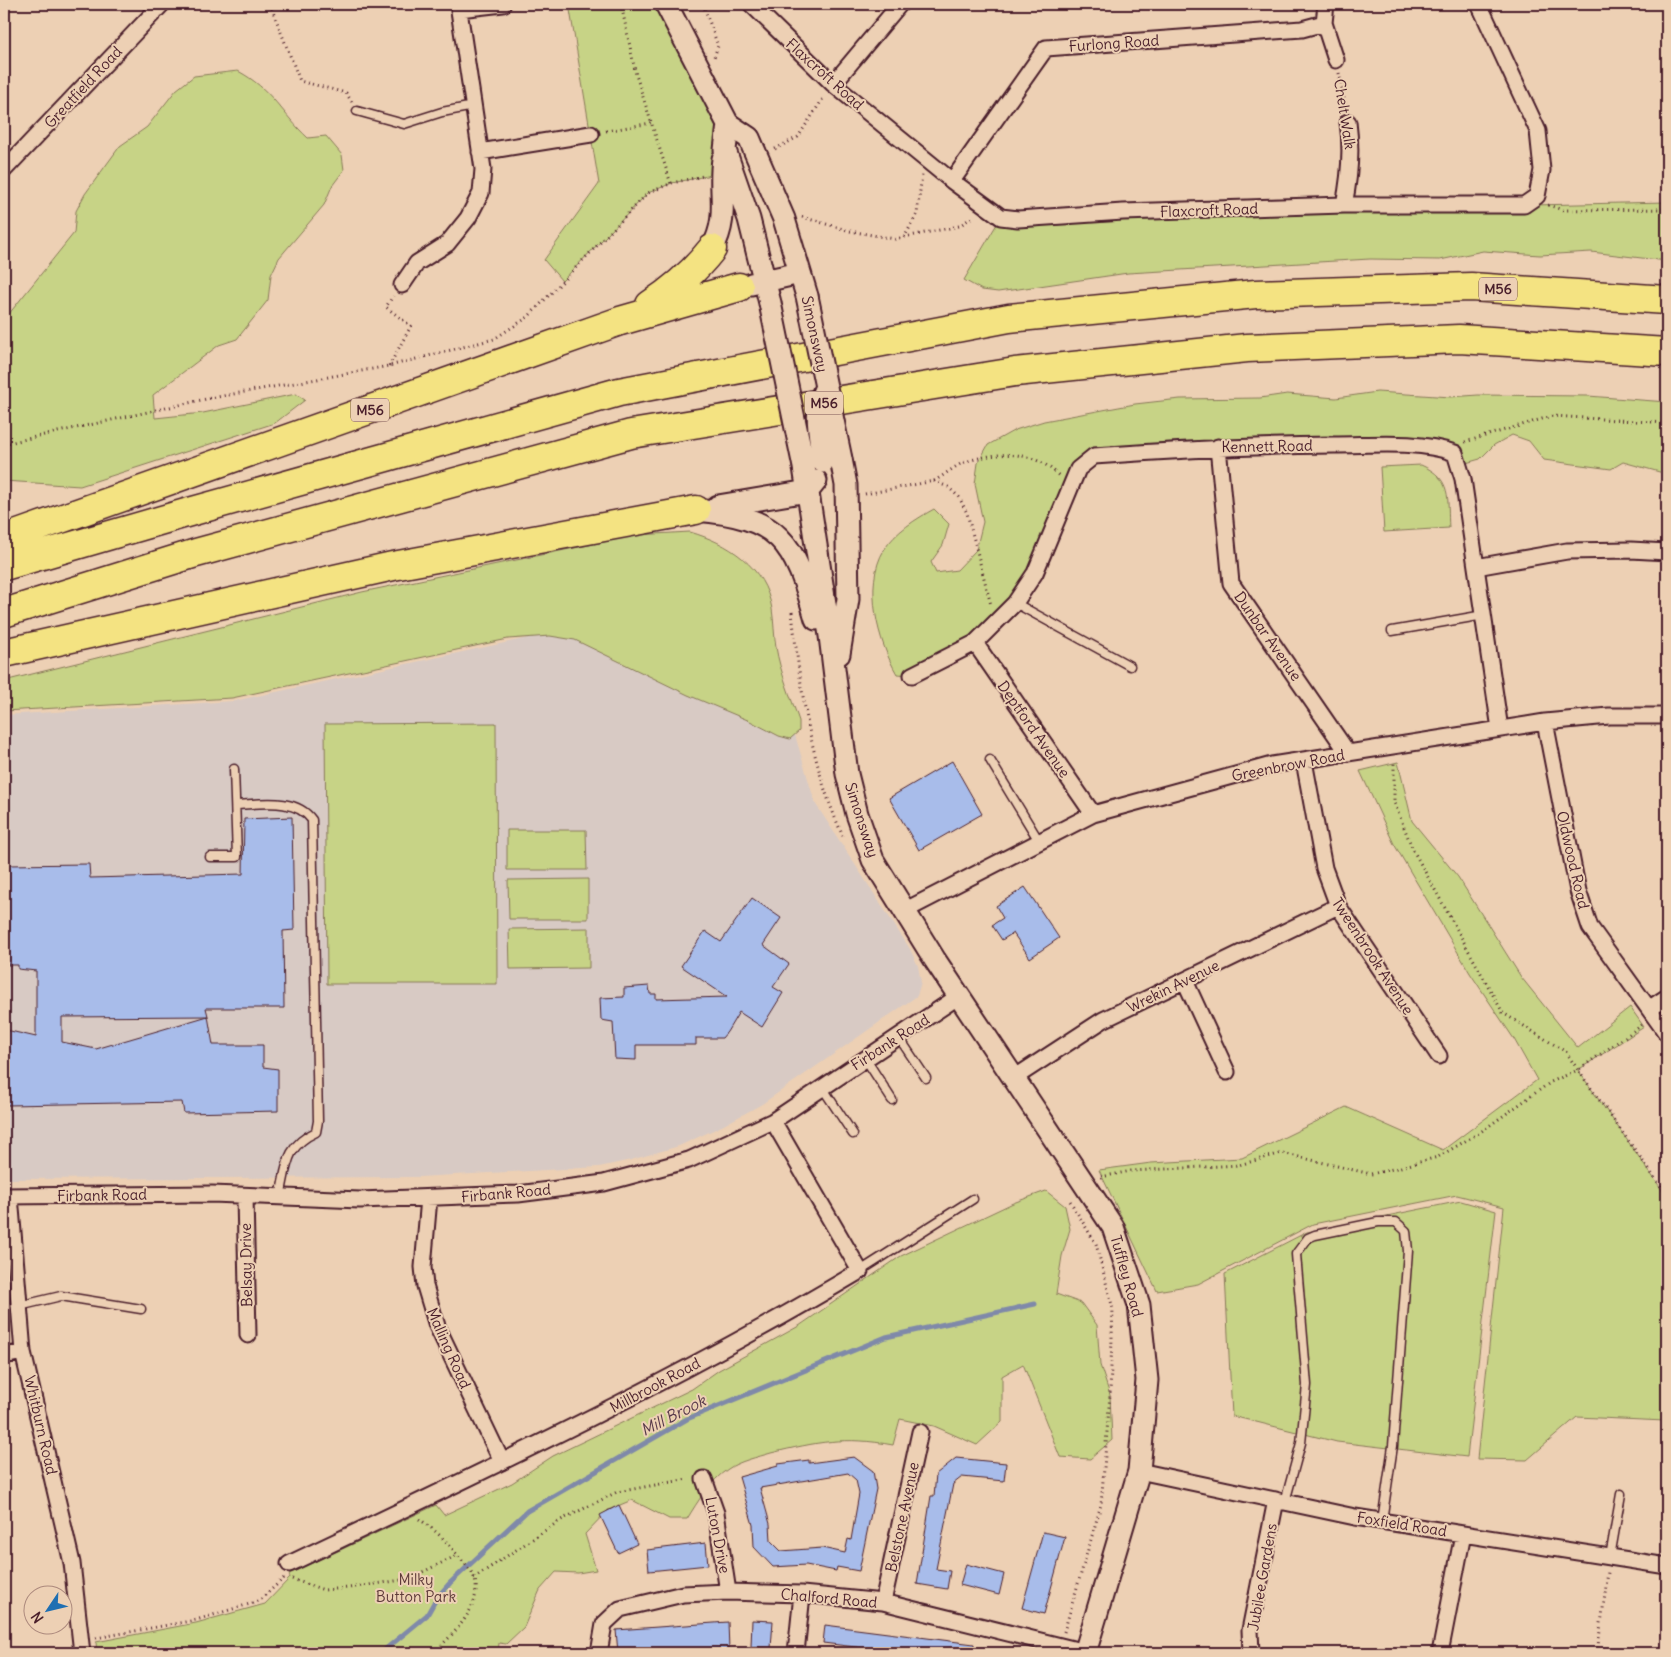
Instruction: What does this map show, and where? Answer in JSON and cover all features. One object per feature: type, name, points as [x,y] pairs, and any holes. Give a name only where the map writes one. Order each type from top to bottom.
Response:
[{"type":"highway","name":"M56","points":[[620,321],[650,306],[678,286],[700,265],[712,249]]},
{"type":"highway","name":"M56","points":[[4,539],[620,321],[739,287]]},
{"type":"highway","name":"M56","points":[[4,566],[195,510],[619,392],[1009,318],[1256,294],[1471,288],[1667,300]]},
{"type":"highway","name":"M56","points":[[4,613],[196,554],[631,434],[1015,372],[1246,348],[1459,339],[1667,352]]},
{"type":"highway","points":[[4,653],[393,566],[696,510]]},
{"type":"street","name":"Greatfield Road","points":[[4,170],[162,4]]},
{"type":"street","points":[[402,284],[417,263],[447,244],[468,218],[481,192],[483,169],[459,6],[503,4]]},
{"type":"street","points":[[666,4],[728,124]]},
{"type":"street","name":"Flaxcroft Road","points":[[751,4],[833,84],[952,181],[1001,217],[1018,219],[1113,213],[1344,206],[1524,205],[1531,200]]},
{"type":"street","points":[[833,84],[900,4]]},
{"type":"street","points":[[1324,23],[1326,4]]},
{"type":"street","points":[[1480,4],[1538,131],[1542,170],[1538,196],[1531,200]]},
{"type":"street","name":"Chelt Walk","points":[[1324,23],[1336,60]]},
{"type":"street","name":"Furlong Road","points":[[952,181],[1046,48],[1302,29],[1324,23]]},
{"type":"street","name":"Chelt Walk","points":[[1344,206],[1351,172],[1352,147],[1348,122]]},
{"type":"street","name":"Simonsway","points":[[834,681],[848,599],[846,485],[823,463],[770,303],[749,219],[725,150],[728,124],[750,138],[784,219],[807,296],[826,386],[823,463],[808,491],[834,681],[847,774],[857,814],[874,860],[904,911],[959,996]]},
{"type":"street","points":[[480,152],[591,134]]},
{"type":"street","points":[[712,249],[719,235],[724,208],[721,173],[725,150]]},
{"type":"street","points":[[739,287],[800,273]]},
{"type":"street","name":"Kennett Road","points":[[912,675],[975,644],[1015,603],[1035,573],[1078,469],[1094,456],[1218,447],[1388,444],[1434,446],[1443,449]]},
{"type":"street","name":"Dunbar Avenue","points":[[1218,447],[1231,583],[1348,753]]},
{"type":"street","points":[[1443,449],[1455,454],[1464,479],[1500,729]]},
{"type":"street","points":[[696,510],[808,491]]},
{"type":"street","points":[[696,510],[730,512],[752,519],[779,537],[789,548],[798,564],[834,681]]},
{"type":"street","points":[[1476,567],[1567,552],[1631,550],[1667,552]]},
{"type":"street","name":"Deptford Avenue","points":[[975,644],[1093,814]]},
{"type":"street","name":"Greenbrow Road","points":[[904,911],[1093,814],[1272,765],[1545,722],[1609,716],[1667,716]]},
{"type":"street","name":"Oldwood Road","points":[[1545,722],[1578,891],[1590,927],[1667,1034]]},
{"type":"street","name":"Tweenbrook Avenue","points":[[1304,761],[1324,868],[1338,906],[1439,1056]]},
{"type":"street","name":"Wrekin Avenue","points":[[1014,1078],[1104,1020],[1338,906]]},
{"type":"street","points":[[1185,981],[1227,1072]]},
{"type":"street","name":"Firbank Road","points":[[7,1196],[245,1196],[360,1200],[518,1194],[604,1182],[689,1160],[773,1121],[959,996]]},
{"type":"street","name":"Tuffley Road","points":[[959,996],[1014,1078],[1076,1190],[1113,1227],[1139,1305],[1147,1380],[1139,1471],[1085,1653]]},
{"type":"street","points":[[1653,1012],[1667,997]]},
{"type":"street","points":[[773,1121],[860,1271]]},
{"type":"street","name":"Whitburn Road","points":[[7,1196],[23,1352],[72,1563],[82,1633],[82,1653]]},
{"type":"street","name":"Belsay Drive","points":[[245,1196],[248,1335]]},
{"type":"street","name":"Malling Road","points":[[429,1198],[423,1267],[430,1304],[437,1326],[502,1462]]},
{"type":"street","name":"Millbrook Road","points":[[287,1570],[746,1338],[860,1271]]},
{"type":"street","points":[[4,1356],[23,1352]]},
{"type":"street","name":"Belstone Avenue","points":[[884,1602],[920,1432]]},
{"type":"street","name":"Foxfield Road","points":[[1139,1471],[1382,1521],[1667,1566]]},
{"type":"street","name":"Luton Drive","points":[[704,1479],[716,1513],[728,1592]]},
{"type":"street","name":"Jubilee Gardens","points":[[1252,1653],[1250,1630],[1281,1501]]},
{"type":"street","points":[[1440,1653],[1463,1534]]},
{"type":"street","name":"Chalford Road","points":[[599,1653],[604,1624],[620,1609],[683,1594],[728,1592],[802,1594],[884,1602],[1085,1653]]},
{"type":"street","points":[[796,1653],[802,1594]]},
{"type":"lane","points":[[357,112],[404,124],[442,112],[474,106]]},
{"type":"lane","points":[[1015,603],[1103,649],[1130,666]]},
{"type":"lane","points":[[1392,631],[1484,616]]},
{"type":"lane","points":[[990,760],[1039,841]]},
{"type":"lane","points":[[210,858],[237,857],[234,769]]},
{"type":"lane","points":[[236,805],[288,805],[303,811],[312,820],[317,1075],[316,1132],[303,1138],[291,1151],[280,1197]]},
{"type":"lane","points":[[898,1036],[926,1078]]},
{"type":"lane","points":[[865,1058],[892,1100]]},
{"type":"lane","points":[[822,1087],[853,1134]]},
{"type":"lane","points":[[860,1271],[973,1200]]},
{"type":"lane","points":[[1281,1501],[1302,1442],[1307,1385],[1296,1254],[1301,1246],[1314,1235],[1378,1222],[1396,1222],[1406,1231],[1408,1251],[1393,1446],[1382,1521]]},
{"type":"lane","points":[[19,1306],[62,1296],[141,1309]]},
{"type":"lane","points":[[1610,1557],[1621,1494]]},
{"type":"path","points":[[270,4],[300,81],[346,93],[357,112]]},
{"type":"path","points":[[621,4],[636,74],[671,184]]},
{"type":"path","points":[[703,4],[718,46]]},
{"type":"path","name":"Chelt Walk","points":[[1336,60],[1348,122]]},
{"type":"path","points":[[774,149],[798,137],[833,84]]},
{"type":"path","points":[[591,134],[652,123]]},
{"type":"path","points":[[904,238],[917,214],[923,157]]},
{"type":"path","points":[[4,444],[206,400],[389,366],[494,338],[528,317],[648,193],[671,184],[709,175]]},
{"type":"path","points":[[1531,200],[1563,210],[1667,209]]},
{"type":"path","points":[[802,216],[875,237],[904,238],[959,226],[987,208]]},
{"type":"path","points":[[389,366],[412,326],[386,307],[402,284]]},
{"type":"path","points":[[1443,449],[1552,416],[1667,423]]},
{"type":"path","points":[[862,495],[934,481],[967,461],[1018,453],[1050,466],[1070,488]]},
{"type":"path","points":[[934,481],[948,487],[959,497],[967,513],[996,622]]},
{"type":"path","points":[[1394,746],[1394,802],[1410,842],[1437,895],[1503,1013],[1566,1052],[1667,1196]]},
{"type":"path","points":[[1060,1646],[1101,1505],[1110,1394],[1113,1309],[1096,1244],[1076,1190],[1102,1177],[1131,1171],[1239,1165],[1282,1153],[1371,1174],[1438,1157],[1479,1133],[1551,1082],[1578,1070],[1653,1012]]},
{"type":"path","points":[[474,1578],[561,1520],[617,1492],[664,1483],[704,1479]]},
{"type":"path","points":[[404,1510],[431,1526],[458,1555],[470,1571],[476,1586],[470,1612],[460,1626],[432,1653]]},
{"type":"path","points":[[82,1633],[93,1638],[196,1620],[261,1599],[287,1570],[324,1590],[349,1588],[408,1579],[435,1568],[458,1555]]},
{"type":"path","points":[[1597,1653],[1610,1557]]},
{"type":"shaded area","points":[[570,629],[788,711],[815,803],[910,949],[918,966],[921,982],[917,996],[762,1104],[722,1126],[679,1146],[599,1167],[419,1177],[4,1179],[4,715],[234,701]]},
{"type":"green space","points":[[569,4],[666,4],[728,124],[721,173],[672,183],[648,193],[562,281],[544,260],[599,184]]},
{"type":"green space","points":[[238,71],[260,86],[308,138],[326,136],[342,155],[344,170],[332,186],[324,205],[279,258],[271,275],[268,300],[237,339],[219,345],[153,395],[155,418],[203,413],[296,394],[305,400],[275,423],[80,486],[4,481],[4,320],[74,233],[76,211],[85,194],[120,146],[147,127],[176,90],[194,76]]},
{"type":"green space","points":[[1667,202],[1667,261],[1591,252],[1540,255],[1483,251],[1440,260],[1370,259],[1128,273],[998,292],[982,290],[964,280],[1001,217]]},
{"type":"green space","points":[[1377,392],[1451,397],[1478,395],[1588,396],[1667,402],[1667,474],[1623,462],[1611,469],[1544,460],[1529,441],[1512,435],[1494,445],[1480,459],[1459,465],[1434,446],[1094,456],[1078,469],[1035,573],[975,643],[912,675],[897,674],[884,646],[876,613],[874,580],[878,564],[884,550],[894,537],[934,509],[949,524],[943,545],[931,562],[936,573],[957,570],[976,550],[983,522],[975,484],[978,463],[988,445],[1015,430],[1044,421],[1135,404],[1180,399],[1260,398],[1287,394],[1336,398]]},
{"type":"green space","points":[[1421,465],[1431,470],[1443,483],[1448,499],[1449,528],[1384,532],[1380,467]]},
{"type":"green space","points":[[690,532],[718,543],[743,558],[762,580],[772,609],[775,642],[780,666],[799,721],[799,731],[790,739],[779,736],[750,721],[688,695],[575,640],[550,636],[508,639],[232,698],[4,711],[4,681],[362,592],[637,535]]},
{"type":"green space","points":[[496,723],[497,984],[327,984],[325,724]]},
{"type":"green space","points":[[1398,762],[1412,821],[1458,877],[1521,977],[1578,1048],[1630,1007],[1644,1027],[1578,1070],[1667,1197],[1667,1424],[1665,1421],[1577,1417],[1527,1460],[1477,1459],[1504,1207],[1457,1195],[1313,1224],[1198,1284],[1157,1291],[1099,1170],[1151,1163],[1242,1158],[1346,1107],[1443,1150],[1537,1080],[1514,1039],[1470,973],[1394,844],[1360,771]]},
{"type":"green space","points":[[507,830],[586,830],[587,870],[507,870]]},
{"type":"green space","points":[[588,879],[588,919],[509,919],[508,880]]},
{"type":"green space","points":[[589,928],[589,968],[510,969],[509,929]]},
{"type":"green space","name":"Milky Button Park","points":[[1046,1191],[1065,1206],[1070,1229],[1062,1256],[1056,1294],[1081,1303],[1097,1325],[1100,1365],[1110,1395],[1112,1440],[1090,1459],[1060,1457],[1023,1364],[1002,1376],[1002,1422],[977,1445],[934,1426],[900,1419],[893,1445],[876,1442],[831,1441],[771,1453],[738,1464],[728,1469],[710,1485],[687,1519],[669,1519],[632,1500],[608,1510],[585,1534],[596,1570],[578,1573],[556,1572],[540,1590],[524,1627],[506,1644],[499,1643],[498,1653],[97,1653],[96,1642],[196,1623],[265,1604],[290,1578],[289,1574],[436,1505],[444,1515],[512,1483],[553,1456],[692,1389],[719,1370],[799,1326],[901,1256],[1013,1203]]},
{"type":"green space","points":[[1461,1201],[1496,1211],[1467,1457],[1337,1442],[1232,1416],[1225,1274],[1307,1232]]},
{"type":"building","points":[[952,761],[982,814],[919,850],[889,798]]},
{"type":"building","points":[[292,817],[294,930],[283,931],[284,1008],[206,1008],[208,1016],[213,1045],[263,1045],[263,1067],[278,1069],[278,1111],[184,1113],[182,1102],[7,1105],[6,1030],[36,1037],[36,971],[18,969],[18,965],[8,965],[7,865],[89,864],[90,878],[243,874],[244,819]],"holes":[[[208,1016],[96,1049],[62,1042],[62,1017]]]},
{"type":"building","points":[[1025,887],[1059,938],[1030,958],[1013,933],[1002,940],[992,925],[1003,918],[996,906]]},
{"type":"building","points":[[752,898],[781,918],[763,945],[789,964],[773,987],[783,993],[762,1027],[739,1012],[722,1038],[696,1038],[696,1045],[636,1045],[636,1060],[615,1059],[613,1022],[601,1020],[600,998],[624,997],[624,988],[649,986],[650,994],[656,994],[656,999],[727,997],[681,966],[705,931],[721,942]]},
{"type":"building","points":[[854,1457],[873,1471],[876,1489],[859,1571],[837,1567],[836,1571],[806,1565],[773,1567],[754,1547],[753,1525],[739,1477],[778,1466],[778,1464],[809,1460],[809,1463]],"holes":[[[848,1473],[856,1480],[859,1494],[851,1540],[848,1539],[845,1553],[822,1548],[781,1551],[771,1541],[770,1524],[760,1488]]]},
{"type":"building","points":[[956,1458],[1006,1463],[1004,1481],[962,1477],[953,1484],[936,1569],[950,1571],[947,1589],[917,1584],[931,1496],[934,1496],[936,1474]]},
{"type":"building","points":[[619,1505],[637,1544],[618,1553],[600,1515]]},
{"type":"building","points":[[1043,1532],[1065,1537],[1044,1614],[1022,1608]]},
{"type":"building","points":[[706,1543],[708,1565],[649,1571],[647,1550]]},
{"type":"building","points":[[966,1564],[1004,1574],[999,1595],[960,1585]]},
{"type":"building","points":[[752,1620],[773,1621],[771,1648],[751,1647]]},
{"type":"building","points":[[728,1622],[729,1650],[618,1653],[616,1630]]},
{"type":"building","points":[[825,1625],[974,1644],[974,1653],[904,1653],[823,1643]]},
{"type":"waterway","name":"Mill Brook","points":[[381,1653],[427,1615],[436,1599],[450,1583],[527,1511],[687,1419],[886,1337],[1035,1304]]}]
